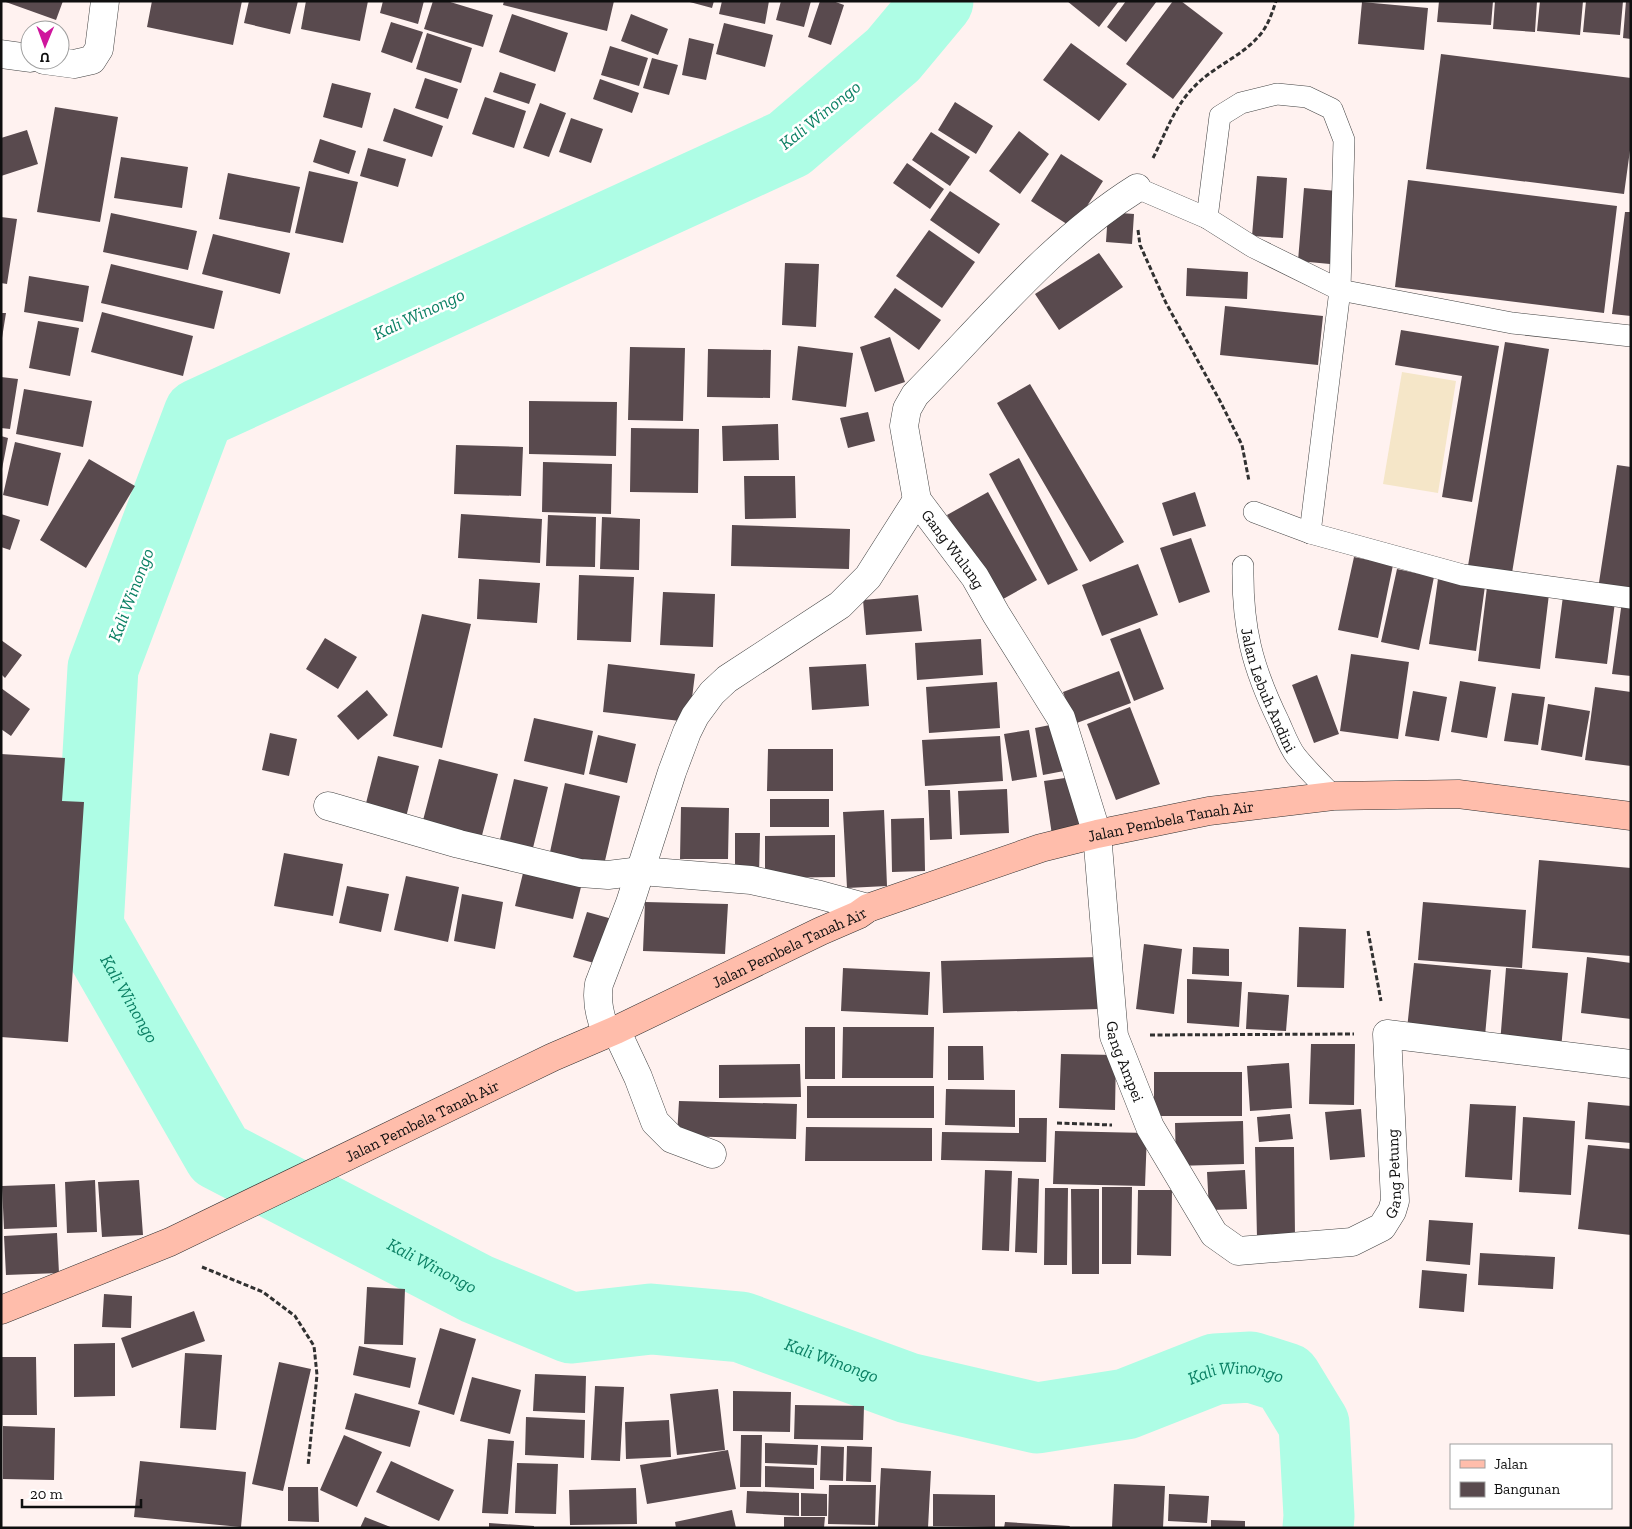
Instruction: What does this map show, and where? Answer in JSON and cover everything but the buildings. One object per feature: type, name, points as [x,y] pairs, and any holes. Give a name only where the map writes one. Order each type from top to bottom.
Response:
[{"type":"main road","name":"Jalan Pembela Tanah Air","points":[[1,1310],[164,1245],[553,1057],[612,1032],[858,915],[868,908],[1041,848],[1209,810],[1333,796],[1458,794],[1631,816]]},
{"type":"street","points":[[70,63],[92,60],[99,49],[106,1]]},
{"type":"street","points":[[1,54],[20,57]]},
{"type":"street","name":"Gang Wulung","points":[[1097,834],[1061,718],[996,614],[975,576],[917,500],[904,426],[907,409],[915,395],[1009,296],[1054,252],[1108,206],[1137,188]]},
{"type":"street","points":[[712,1154],[672,1139],[655,1122],[638,1077],[600,1009],[597,995],[599,984],[641,871],[672,772],[695,716],[712,693],[727,679],[840,605],[868,577],[917,500]]},
{"type":"street","points":[[328,806],[458,844],[580,873],[608,875],[641,871],[751,880],[868,908]]},
{"type":"street","name":"Gang Ampei","points":[[1097,834],[1114,1036],[1150,1127],[1214,1234],[1232,1248],[1244,1252]]},
{"type":"street","points":[[1387,1034],[1631,1064]]},
{"type":"street","name":"Gang Petung","points":[[1244,1252],[1352,1242],[1382,1227],[1389,1217],[1396,1194],[1387,1034]]},
{"type":"lane","points":[[1207,218],[1220,116],[1241,104],[1277,94],[1307,97],[1332,109],[1344,140],[1340,290],[1310,533]]},
{"type":"lane","points":[[1137,188],[1207,218],[1254,247],[1340,290],[1512,323],[1631,336]]},
{"type":"lane","points":[[1254,512],[1310,533],[1463,575],[1631,598]]},
{"type":"lane","name":"Jalan Lebuh Andini","points":[[1243,566],[1242,585],[1246,631],[1263,689],[1295,755],[1333,796]]},
{"type":"path","points":[[1114,1036],[1387,1034],[1368,931]]},
{"type":"path","points":[[1058,1124],[1150,1127]]},
{"type":"path","points":[[164,1245],[263,1292],[295,1316],[314,1346],[316,1375],[308,1466]]},
{"type":"shaded area","points":[[1402,372],[1456,381],[1438,493],[1383,484]]},
{"type":"waterway","name":"Kali Winongo","points":[[938,1],[893,55],[789,144],[199,414],[103,668],[88,927],[219,1155],[477,1289],[571,1328],[651,1319],[741,1327],[908,1388],[1037,1418],[1126,1404],[1215,1369],[1251,1367],[1286,1378],[1314,1424],[1318,1528]]}]
